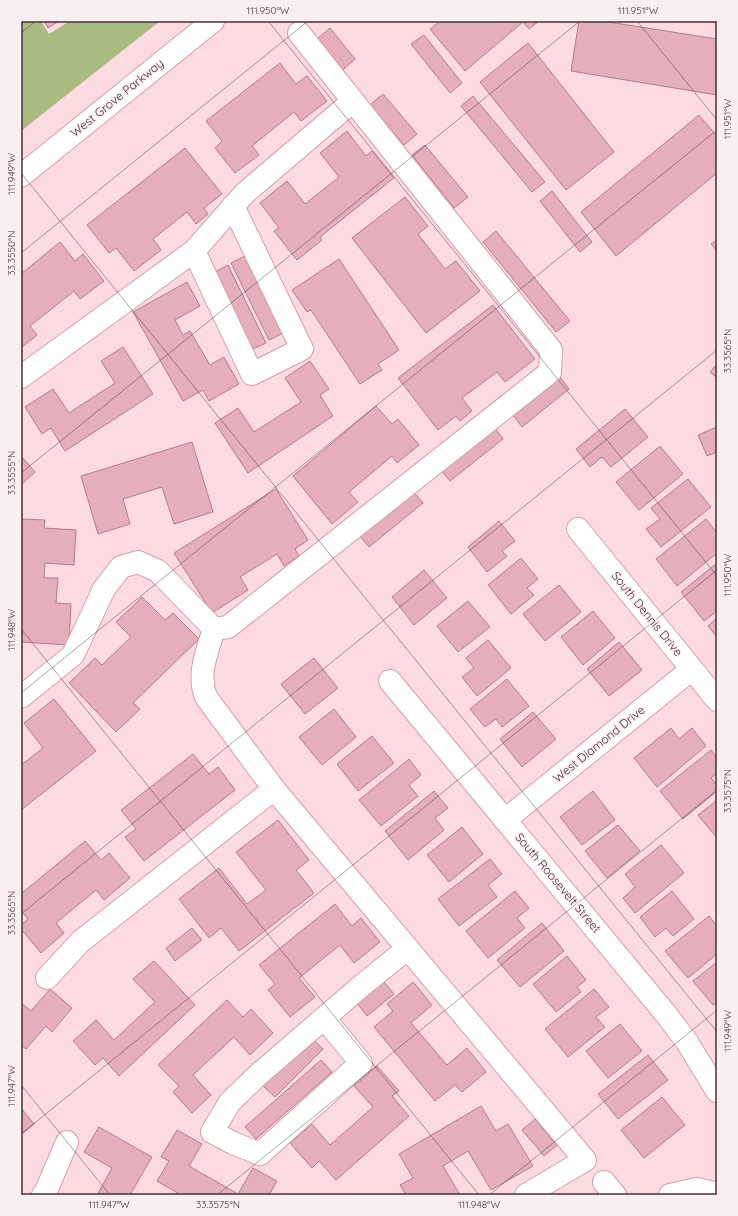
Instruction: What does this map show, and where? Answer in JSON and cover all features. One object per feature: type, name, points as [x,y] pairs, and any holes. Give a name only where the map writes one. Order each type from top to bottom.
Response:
[{"type":"street","name":"West Grove Parkway","points":[[21,176],[212,21]]},
{"type":"street","points":[[214,629],[228,627],[550,372],[551,350],[299,33]]},
{"type":"street","points":[[21,376],[194,251],[233,206],[353,101]]},
{"type":"street","points":[[194,251],[252,374],[302,349],[233,206]]},
{"type":"street","name":"South Dennis Drive","points":[[578,529],[717,700]]},
{"type":"street","points":[[21,697],[73,655],[104,589],[121,567],[138,562],[158,570],[214,629]]},
{"type":"street","points":[[214,629],[202,672],[202,686],[206,697],[274,789],[585,1160],[526,1195]]},
{"type":"street","name":"West Diamond Drive","points":[[505,820],[692,669]]},
{"type":"street","name":"South Roosevelt Street","points":[[390,681],[665,1013],[687,1042],[717,1091]]},
{"type":"street","points":[[47,978],[80,942],[274,789]]},
{"type":"street","points":[[324,1018],[361,1063],[260,1154],[233,1143],[212,1132],[230,1102],[258,1075],[324,1018],[408,949]]},
{"type":"street","points":[[43,1195],[66,1142]]},
{"type":"street","points":[[670,1195],[697,1189],[717,1194]]},
{"type":"green space","points":[[21,21],[41,21],[49,34],[70,21],[160,21],[21,131]]},
{"type":"building","points":[[44,21],[59,21],[48,28]]},
{"type":"building","points":[[440,21],[539,21],[529,29],[523,22],[465,71],[430,29]]},
{"type":"building","points":[[579,21],[602,21],[717,39],[717,95],[571,71]]},
{"type":"building","points":[[330,28],[355,59],[343,70],[317,39]]},
{"type":"building","points":[[424,35],[462,83],[450,93],[411,44]]},
{"type":"building","points":[[528,43],[614,152],[566,190],[480,82]]},
{"type":"building","points":[[280,63],[296,84],[307,76],[327,101],[301,121],[294,112],[252,146],[259,155],[235,173],[215,148],[222,141],[206,121]]},
{"type":"building","points":[[383,94],[417,134],[404,145],[370,105]]},
{"type":"building","points":[[473,96],[545,182],[532,192],[461,106]]},
{"type":"building","points":[[699,115],[717,136],[717,173],[616,256],[581,212]]},
{"type":"building","points":[[347,131],[366,156],[372,151],[394,178],[320,237],[322,240],[297,260],[274,231],[279,228],[260,203],[287,181],[305,204],[339,177],[320,153]]},
{"type":"building","points":[[425,145],[468,197],[454,208],[412,155]]},
{"type":"building","points":[[185,148],[222,194],[204,208],[208,214],[196,224],[187,212],[153,239],[161,250],[134,271],[116,248],[109,253],[87,225]]},
{"type":"building","points":[[552,191],[592,242],[580,252],[540,201]]},
{"type":"building","points":[[405,197],[428,226],[418,234],[445,269],[456,261],[480,291],[426,333],[352,238]]},
{"type":"building","points":[[496,231],[570,321],[556,332],[483,242]]},
{"type":"building","points":[[717,240],[717,251],[711,244]]},
{"type":"building","points":[[60,242],[75,261],[83,254],[104,281],[80,299],[74,291],[30,326],[37,335],[21,348],[21,274]]},
{"type":"building","points":[[245,256],[283,333],[269,340],[231,263]]},
{"type":"building","points":[[339,259],[399,350],[378,364],[382,370],[360,384],[311,310],[307,312],[292,290]]},
{"type":"building","points":[[228,265],[266,343],[251,350],[213,273]]},
{"type":"building","points":[[187,282],[200,306],[175,320],[183,335],[190,331],[210,365],[224,357],[239,384],[209,401],[203,390],[183,401],[133,312]]},
{"type":"building","points":[[493,305],[535,359],[505,382],[497,372],[462,398],[472,411],[460,421],[456,416],[438,430],[398,378]]},
{"type":"building","points":[[123,347],[153,394],[65,451],[51,428],[42,434],[25,407],[53,389],[69,413],[115,383],[101,361]]},
{"type":"building","points":[[310,361],[329,389],[320,395],[333,416],[248,473],[215,423],[238,408],[254,432],[301,402],[285,378]]},
{"type":"building","points":[[717,364],[717,378],[710,372]]},
{"type":"building","points":[[560,377],[569,389],[522,427],[513,415]]},
{"type":"building","points":[[376,406],[392,424],[398,419],[419,445],[397,463],[392,456],[349,492],[358,502],[332,524],[293,476]]},
{"type":"building","points":[[625,409],[648,437],[611,467],[602,457],[590,467],[576,449]]},
{"type":"building","points":[[494,427],[503,439],[450,481],[441,470]]},
{"type":"building","points":[[717,427],[717,452],[707,456],[698,435]]},
{"type":"building","points":[[192,442],[213,512],[174,524],[162,487],[123,499],[130,524],[98,534],[81,476]]},
{"type":"building","points":[[660,446],[683,474],[639,510],[616,482]]},
{"type":"building","points":[[21,456],[35,472],[21,485]]},
{"type":"building","points":[[688,479],[711,507],[661,547],[646,529],[660,519],[651,508]]},
{"type":"building","points":[[276,489],[308,540],[295,549],[299,556],[284,566],[277,554],[240,577],[248,590],[212,613],[174,553]]},
{"type":"building","points":[[412,490],[423,503],[369,547],[358,534]]},
{"type":"building","points":[[21,519],[45,520],[44,528],[76,530],[74,565],[45,563],[44,578],[58,578],[56,603],[71,604],[69,645],[21,642]]},
{"type":"building","points":[[706,519],[717,533],[717,553],[677,586],[656,559]]},
{"type":"building","points":[[499,521],[515,541],[502,551],[507,556],[487,572],[468,547]]},
{"type":"building","points":[[521,558],[538,579],[527,588],[534,595],[511,614],[488,585]]},
{"type":"building","points":[[717,563],[717,611],[704,621],[681,592]]},
{"type":"building","points":[[424,570],[447,598],[414,625],[392,597]]},
{"type":"building","points":[[559,585],[581,612],[545,641],[523,614]]},
{"type":"building","points":[[142,597],[165,620],[173,613],[199,639],[133,703],[140,709],[116,732],[69,683],[95,658],[102,665],[131,637],[116,622]]},
{"type":"building","points":[[468,601],[490,627],[458,652],[437,626]]},
{"type":"building","points":[[593,611],[615,638],[583,665],[561,637]]},
{"type":"building","points":[[717,618],[717,637],[708,626]]},
{"type":"building","points":[[488,640],[511,668],[477,696],[462,677],[474,668],[466,658]]},
{"type":"building","points":[[619,642],[642,670],[609,696],[587,669]]},
{"type":"building","points":[[314,658],[338,688],[305,714],[281,684]]},
{"type":"building","points":[[507,679],[529,706],[502,727],[496,719],[485,727],[470,709]]},
{"type":"building","points":[[54,699],[96,751],[21,810],[21,765],[43,748],[24,723]]},
{"type":"building","points":[[334,709],[356,737],[322,765],[299,737]]},
{"type":"building","points":[[533,712],[556,739],[522,767],[500,739]]},
{"type":"building","points":[[671,728],[679,739],[692,728],[706,746],[657,787],[634,758]]},
{"type":"building","points":[[372,736],[394,763],[358,791],[337,764]]},
{"type":"building","points":[[711,750],[717,758],[717,773],[711,778],[717,785],[717,791],[683,819],[660,791]]},
{"type":"building","points":[[193,754],[209,774],[218,767],[235,790],[144,861],[125,837],[136,829],[121,810]]},
{"type":"building","points":[[409,759],[421,775],[409,785],[418,796],[381,826],[359,800]]},
{"type":"building","points":[[434,791],[448,808],[435,818],[444,830],[408,860],[385,831]]},
{"type":"building","points":[[593,791],[615,820],[582,845],[560,817]]},
{"type":"building","points":[[717,800],[717,838],[698,815]]},
{"type":"building","points":[[278,820],[309,860],[296,870],[314,893],[239,951],[221,928],[209,938],[179,899],[219,868],[247,904],[266,890],[236,852]]},
{"type":"building","points":[[618,825],[640,851],[607,878],[585,851]]},
{"type":"building","points":[[462,827],[483,854],[449,882],[427,855]]},
{"type":"building","points":[[85,841],[101,860],[109,853],[130,878],[104,900],[96,890],[56,923],[64,933],[41,953],[21,929],[21,925],[28,919],[21,911],[21,894]]},
{"type":"building","points":[[661,845],[684,873],[635,913],[623,898],[635,887],[625,874]]},
{"type":"building","points":[[490,859],[502,874],[488,885],[497,897],[459,926],[438,899]]},
{"type":"building","points":[[515,891],[529,908],[517,918],[525,928],[488,958],[466,931]]},
{"type":"building","points":[[672,891],[694,919],[673,936],[666,928],[655,937],[640,917]]},
{"type":"building","points":[[335,904],[352,926],[361,918],[380,942],[354,963],[340,945],[299,978],[315,997],[290,1017],[268,990],[275,984],[259,965]]},
{"type":"building","points":[[709,916],[717,926],[717,954],[688,978],[665,951]]},
{"type":"building","points":[[542,923],[564,951],[520,987],[497,960]]},
{"type":"building","points":[[192,928],[202,940],[175,961],[166,948]]},
{"type":"building","points":[[567,956],[586,980],[577,987],[581,992],[556,1012],[533,984]]},
{"type":"building","points":[[154,961],[195,1005],[119,1076],[103,1058],[95,1065],[73,1041],[96,1020],[114,1040],[155,1002],[133,979]]},
{"type":"building","points":[[717,962],[717,1002],[713,1005],[693,981]]},
{"type":"building","points":[[384,982],[394,994],[367,1016],[357,1003]]},
{"type":"building","points":[[413,982],[432,1005],[411,1023],[447,1065],[467,1048],[486,1072],[462,1092],[455,1085],[435,1101],[374,1027],[393,1011],[387,1004]]},
{"type":"building","points":[[50,989],[72,1008],[52,1032],[46,1026],[26,1049],[21,1045],[21,1003],[31,1011]]},
{"type":"building","points":[[594,989],[609,1007],[596,1017],[605,1027],[568,1057],[545,1029]]},
{"type":"building","points":[[227,1000],[243,1017],[251,1009],[273,1033],[250,1055],[234,1037],[193,1075],[211,1095],[192,1113],[173,1092],[179,1086],[158,1065]]},
{"type":"building","points":[[620,1024],[642,1051],[608,1078],[586,1051]]},
{"type":"building","points":[[311,1037],[323,1049],[275,1097],[263,1086]]},
{"type":"building","points":[[648,1055],[668,1080],[618,1119],[598,1094]]},
{"type":"building","points":[[321,1060],[332,1072],[256,1139],[245,1127]]},
{"type":"building","points":[[377,1066],[399,1091],[392,1096],[409,1116],[336,1180],[319,1161],[312,1168],[290,1143],[312,1124],[330,1145],[373,1107],[354,1086]]},
{"type":"building","points":[[662,1097],[685,1125],[644,1158],[621,1130]]},
{"type":"building","points":[[481,1106],[496,1131],[508,1124],[533,1166],[491,1190],[468,1151],[443,1166],[460,1195],[406,1195],[400,1185],[413,1178],[399,1154]]},
{"type":"building","points":[[21,1108],[34,1124],[21,1135]]},
{"type":"building","points":[[535,1119],[557,1145],[544,1156],[522,1130]]},
{"type":"building","points":[[99,1127],[152,1157],[130,1195],[97,1195],[112,1168],[84,1152]]},
{"type":"building","points":[[177,1130],[202,1144],[189,1166],[238,1194],[253,1168],[277,1181],[269,1195],[181,1195],[157,1181],[169,1161],[161,1157]]}]
